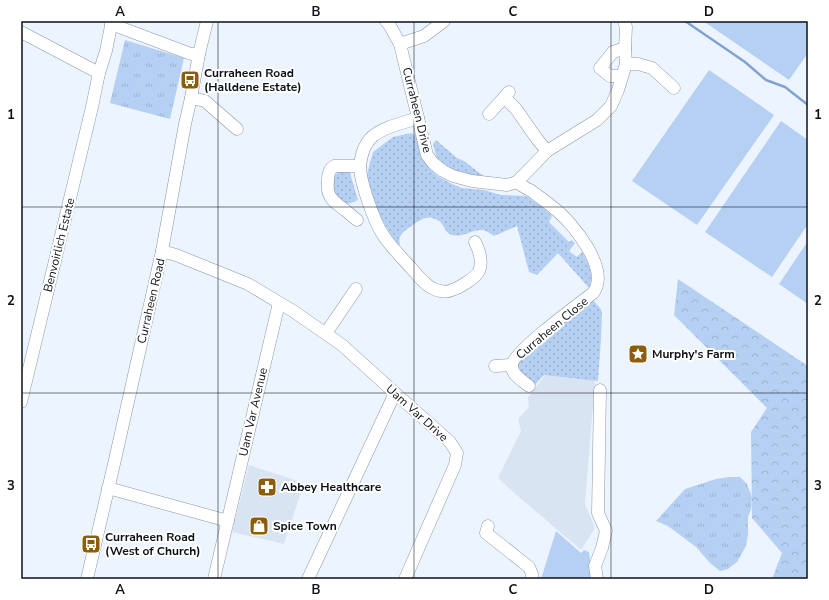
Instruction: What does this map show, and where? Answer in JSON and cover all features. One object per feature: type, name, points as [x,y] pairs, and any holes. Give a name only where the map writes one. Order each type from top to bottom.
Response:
[{"type":"street","name":"Curraheen Road","points":[[86,579],[162,251],[185,124],[207,21]]},
{"type":"street","name":"Curraheen Drive","points":[[386,21],[400,44],[427,155],[433,163],[443,171],[453,176],[472,181],[507,185],[517,182]]},
{"type":"street","points":[[400,44],[424,36],[444,21]]},
{"type":"street","points":[[517,182],[547,151],[597,120],[611,106],[618,90],[626,64],[626,27],[624,21]]},
{"type":"street","points":[[111,23],[191,54],[199,54]]},
{"type":"street","name":"Benvoirlich Estate","points":[[21,402],[23,384],[106,52],[111,23]]},
{"type":"street","points":[[21,32],[100,73]]},
{"type":"street","points":[[622,76],[610,76],[600,68],[613,52],[625,48]]},
{"type":"street","points":[[626,64],[638,64],[652,68],[674,88]]},
{"type":"street","points":[[489,114],[507,95],[537,140],[547,151]]},
{"type":"street","points":[[191,98],[204,101],[237,129]]},
{"type":"street","points":[[418,118],[388,128],[373,136],[363,150],[360,166],[363,186],[373,215],[382,234],[396,251],[427,284],[438,291],[452,290],[465,284],[477,274],[481,266],[480,257],[475,242]]},
{"type":"street","points":[[357,220],[336,204],[328,194],[328,175],[331,168],[334,166],[360,166]]},
{"type":"street","name":"Curraheen Close","points":[[517,182],[556,209],[573,227],[583,241],[592,258],[598,279],[597,287],[593,293],[551,325],[514,359],[512,365],[515,374],[529,386]]},
{"type":"street","name":"Uam Var Drive","points":[[162,251],[176,255],[248,284],[326,333],[342,345],[450,442],[457,453],[455,464],[405,579]]},
{"type":"street","points":[[326,333],[356,289]]},
{"type":"street","name":"Uam Var Avenue","points":[[218,577],[228,521],[279,303]]},
{"type":"street","name":"Curraheen Close","points":[[495,366],[512,365]]},
{"type":"street","points":[[597,579],[595,566],[602,548],[606,531],[598,513],[600,390]]},
{"type":"street","points":[[308,579],[395,393]]},
{"type":"street","points":[[108,488],[228,521]]},
{"type":"street","points":[[488,526],[486,534],[529,567],[532,574],[532,579]]},
{"type":"shaded area","points":[[546,374],[595,380],[585,504],[595,528],[581,550],[498,478],[521,431],[518,419],[529,407],[528,397]]},
{"type":"shaded area","points":[[249,465],[304,483],[284,544],[232,532]]},
{"type":"green space","points":[[703,21],[808,21],[808,53],[789,80]]},
{"type":"green space","points":[[125,40],[184,58],[170,119],[110,103]]},
{"type":"green space","points":[[709,70],[774,115],[697,225],[632,181]]},
{"type":"green space","points":[[781,121],[808,140],[808,224],[772,277],[705,232]]},
{"type":"green space","points":[[411,133],[416,136],[424,161],[439,177],[462,188],[484,190],[501,195],[526,196],[543,207],[552,216],[549,222],[569,242],[572,240],[575,243],[569,251],[577,257],[582,252],[591,274],[591,283],[589,288],[558,253],[537,275],[529,272],[517,226],[494,236],[483,230],[479,230],[456,236],[449,234],[438,220],[427,218],[417,222],[402,233],[399,241],[400,244],[398,246],[377,212],[369,187],[367,174],[373,152],[393,137]]},
{"type":"green space","points":[[436,140],[457,158],[464,161],[485,177],[474,176],[453,169],[440,160],[437,157],[433,144]]},
{"type":"green space","points":[[340,171],[350,173],[358,200],[346,205],[336,199],[333,188],[334,177]]},
{"type":"green space","points":[[808,241],[808,304],[779,284]]},
{"type":"green space","points":[[678,279],[808,366],[808,579],[772,579],[782,553],[752,518],[751,432],[767,408],[674,315]]},
{"type":"green space","points":[[593,300],[602,312],[598,381],[544,375],[535,385],[518,373],[517,363],[526,352]]},
{"type":"green space","points":[[740,477],[747,484],[752,497],[751,509],[748,517],[746,546],[737,562],[728,569],[720,571],[710,563],[696,547],[668,526],[656,521],[685,489],[716,479]]},
{"type":"green space","points":[[556,531],[581,553],[584,550],[589,552],[593,579],[541,579]]},
{"type":"waterway","points":[[685,21],[745,62],[766,80],[785,87],[808,105]]},
{"type":"place","name":"Curraheen Road (Halldene Estate)","points":[[190,80]]},
{"type":"place","name":"Murphy's Farm","points":[[638,354]]},
{"type":"place","name":"Abbey Healthcare","points":[[267,487]]},
{"type":"place","name":"Spice Town","points":[[259,526]]},
{"type":"place","name":"Curraheen Road (West of Church)","points":[[91,544]]}]
